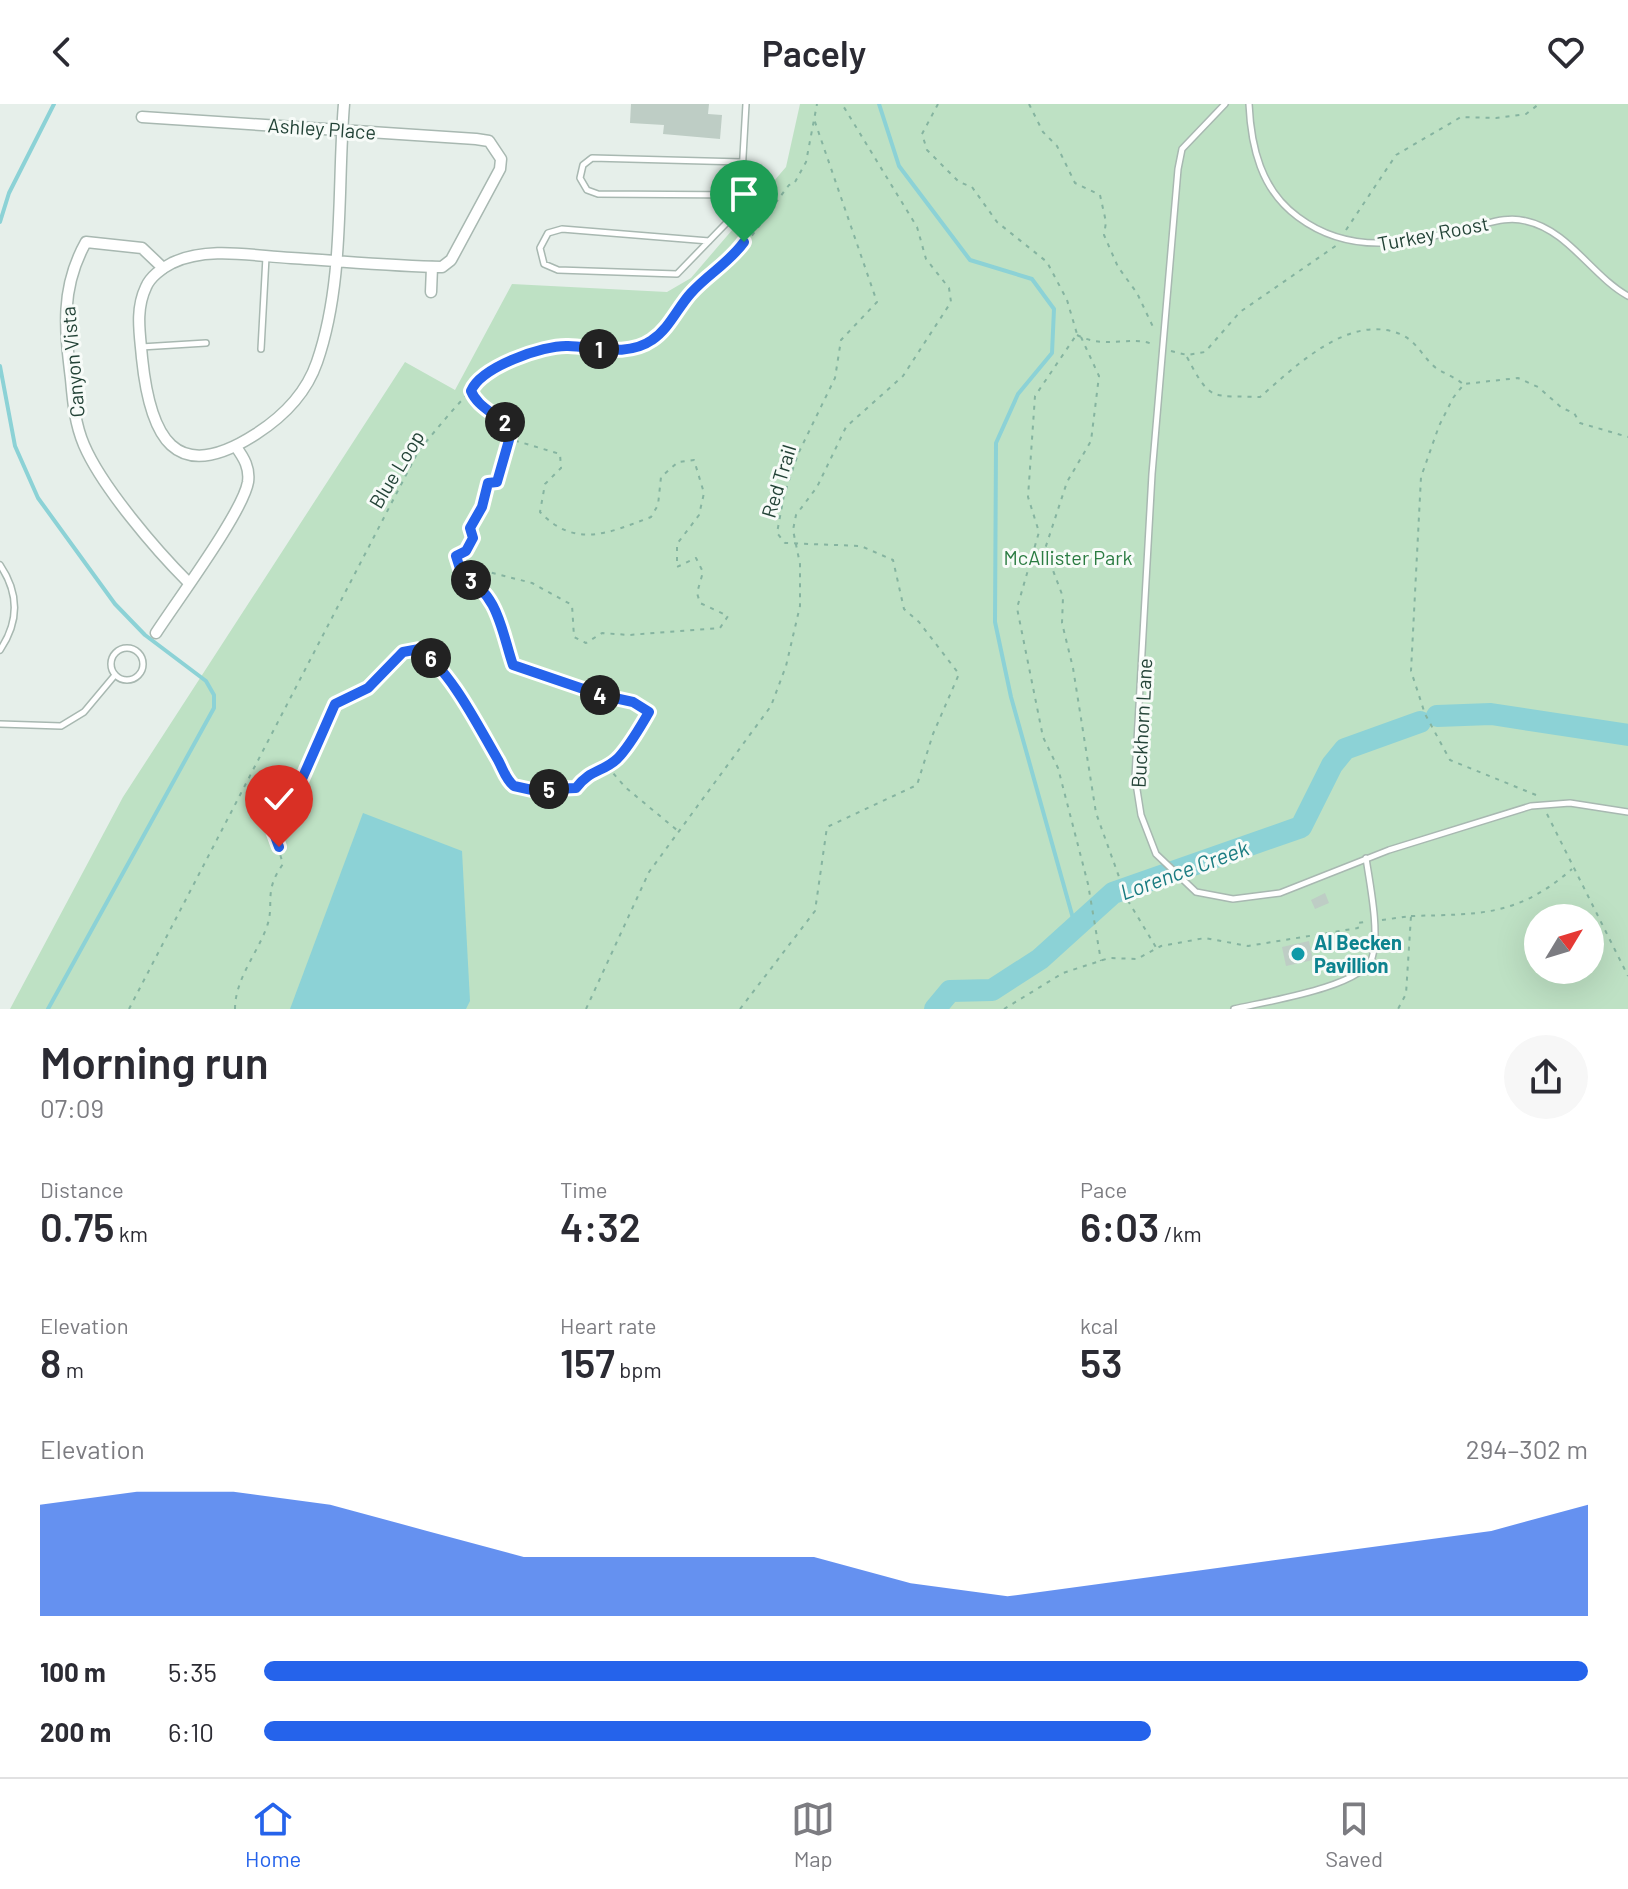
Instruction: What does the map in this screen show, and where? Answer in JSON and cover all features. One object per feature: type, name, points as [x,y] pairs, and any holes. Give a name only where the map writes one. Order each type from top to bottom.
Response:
[{"type":"street","points":[[344,104],[335,261],[329,314],[311,376],[290,408],[236,447],[213,456],[194,457],[178,451],[165,438],[147,399],[138,311],[146,285],[163,268],[192,256],[217,253],[335,261],[432,267],[431,292]]},
{"type":"street","name":"Ashley Place","points":[[142,117],[489,141],[499,151],[500,169],[451,260],[442,267],[432,267]]},
{"type":"street","name":"Canyon Vista","points":[[163,268],[142,248],[86,242],[68,282],[64,325],[75,418],[85,446],[100,473],[188,582]]},
{"type":"street","points":[[156,633],[239,506],[247,487],[248,468],[236,447]]},
{"type":"lane","points":[[709,241],[562,229],[548,233],[540,248],[544,264],[558,270],[677,274],[709,241],[740,209],[746,104]]},
{"type":"lane","name":"Buckhorn Lane","points":[[1225,104],[1190,139],[1180,158],[1152,474],[1135,777],[1147,839],[1168,868],[1196,892],[1233,899],[1280,893],[1366,858],[1531,806],[1570,803],[1628,812]]},
{"type":"lane","name":"Turkey Roost","points":[[1249,104],[1258,166],[1280,200],[1311,227],[1354,244],[1378,246],[1504,220],[1527,221],[1559,238],[1611,286],[1628,296]]},
{"type":"lane","points":[[741,195],[598,194],[587,190],[580,178],[583,165],[592,158],[742,162]]},
{"type":"lane","points":[[261,349],[266,256]]},
{"type":"lane","points":[[141,347],[206,343]]},
{"type":"lane","points":[[0,565],[13,591],[15,609],[13,624],[0,650]]},
{"type":"lane","points":[[126,648],[138,652],[144,663],[140,675],[129,681],[115,675],[111,666],[115,654],[126,648]]},
{"type":"lane","points":[[0,724],[61,726],[84,712],[115,675]]},
{"type":"lane","points":[[1234,1009],[1344,981],[1367,966],[1373,957],[1373,900],[1366,858]]},
{"type":"path","name":"Blue Loop","points":[[129,1009],[419,450],[471,391],[474,383],[501,366],[535,351],[567,346],[591,350],[634,348],[653,340],[704,279],[732,259],[789,185],[794,184],[806,162],[817,104]]},
{"type":"path","points":[[586,1009],[649,872],[771,706],[786,666],[800,606],[800,564],[793,530],[796,515],[817,487],[846,427],[903,376],[951,302],[949,288],[926,259],[917,227],[842,104]]},
{"type":"path","points":[[938,104],[922,134],[927,150],[959,182],[972,187],[997,222],[1047,262],[1067,300],[1077,334],[1114,344],[1146,341],[1164,349]]},
{"type":"path","points":[[1345,231],[1396,155],[1461,117],[1496,118],[1526,114],[1539,104]]},
{"type":"path","name":"Red Trail","points":[[796,546],[785,543],[777,533],[784,495],[798,454],[835,378],[841,340],[877,302],[814,119]]},
{"type":"path","points":[[1187,355],[1203,388],[1212,395],[1260,397],[1319,350],[1360,331],[1382,329],[1403,335],[1437,368],[1464,384],[1518,378],[1538,387],[1562,408],[1574,413],[1580,423],[1628,437]]},
{"type":"path","points":[[1077,334],[1035,396],[1028,497],[1039,532],[1017,608],[1043,737],[1058,768],[1088,884],[1101,961]]},
{"type":"path","points":[[1081,337],[1099,376],[1091,441],[1067,482],[1045,549],[1063,597],[1062,623],[1073,668],[1096,813],[1127,899],[1157,949]]},
{"type":"path","points":[[1464,384],[1446,412],[1421,477],[1411,671],[1425,714],[1450,760],[1539,797]]},
{"type":"path","points":[[461,572],[485,571],[532,583],[572,605],[574,637],[586,643],[602,633],[629,635],[720,628],[728,616],[700,603],[697,593],[703,572],[696,558],[677,567],[677,544],[699,515],[704,493],[694,460],[678,462],[661,477],[658,505],[651,517],[620,529],[574,536],[556,528],[540,512],[545,484],[561,468],[560,454],[513,440],[503,419],[475,401],[471,391]]},
{"type":"path","points":[[235,1009],[235,994],[254,948],[267,928],[270,882],[283,864],[272,828],[302,779],[335,704],[368,688],[403,652],[419,649],[431,657],[469,706],[489,748],[514,786],[532,790],[576,788],[586,774],[606,765],[627,748],[649,712],[633,702],[601,695],[513,665],[490,595],[479,584],[463,578],[456,556],[466,551],[473,538],[470,528],[482,507],[488,483],[497,482],[511,433]]},
{"type":"path","points":[[740,1009],[815,911],[827,827],[917,785],[933,734],[959,674],[919,622],[904,609],[893,560],[861,546],[796,546]]},
{"type":"path","points":[[606,765],[625,787],[680,833]]},
{"type":"path","points":[[1544,809],[1628,976]]},
{"type":"path","points":[[1377,920],[1489,914],[1524,902],[1573,869]]},
{"type":"path","points":[[1398,1009],[1406,994],[1411,916]]},
{"type":"path","points":[[1004,1009],[1063,973],[1101,961],[1137,959],[1157,949],[1205,938],[1248,946],[1358,928],[1357,923],[1365,922]]},
{"type":"green space","name":"McAllister Park","points":[[800,104],[1628,104],[1628,1009],[10,1009],[123,797],[405,362],[455,390],[512,284],[667,292],[691,278],[786,167]]},
{"type":"water","points":[[363,813],[462,851],[470,1001],[466,1009],[290,1009]]},
{"type":"building","points":[[631,104],[709,104],[708,114],[722,115],[720,139],[663,134],[664,125],[630,123]]},
{"type":"building","points":[[1325,893],[1329,903],[1315,909],[1311,900]]},
{"type":"building","name":"Al Becken Pavillion","points":[[1309,941],[1313,960],[1286,966],[1282,947]]},
{"type":"waterway","points":[[0,222],[9,193],[54,104]]},
{"type":"waterway","points":[[879,104],[899,166],[970,260],[1032,279],[1054,309],[1052,353],[1018,394],[996,443],[995,622],[1011,697],[1076,929]]},
{"type":"waterway","points":[[0,366],[15,446],[38,498],[115,604],[145,635],[206,681],[214,695],[214,708],[48,1009]]},
{"type":"waterway","name":"Lorence Creek","points":[[1437,716],[1491,714],[1628,735]]},
{"type":"waterway","name":"Lorence Creek","points":[[935,1009],[950,991],[992,990],[1040,959],[1113,893],[1301,827],[1332,765],[1345,749],[1420,722]]},
{"type":"place","name":"Al Becken Pavillion","points":[[1298,954]]},
{"type":"route","points":[[279,847],[272,828],[302,779],[311,752],[335,704],[368,688],[403,652],[419,649],[431,657],[439,672],[469,706],[489,748],[514,786],[532,790],[576,788],[586,774],[613,761],[627,748],[649,712],[633,702],[601,695],[513,665],[490,595],[479,584],[463,578],[456,556],[466,551],[473,538],[470,528],[482,507],[488,483],[497,482],[511,433],[503,419],[475,401],[471,391],[474,383],[501,366],[535,351],[567,346],[591,350],[634,348],[653,340],[688,296],[704,279],[732,259],[744,242]]}]
